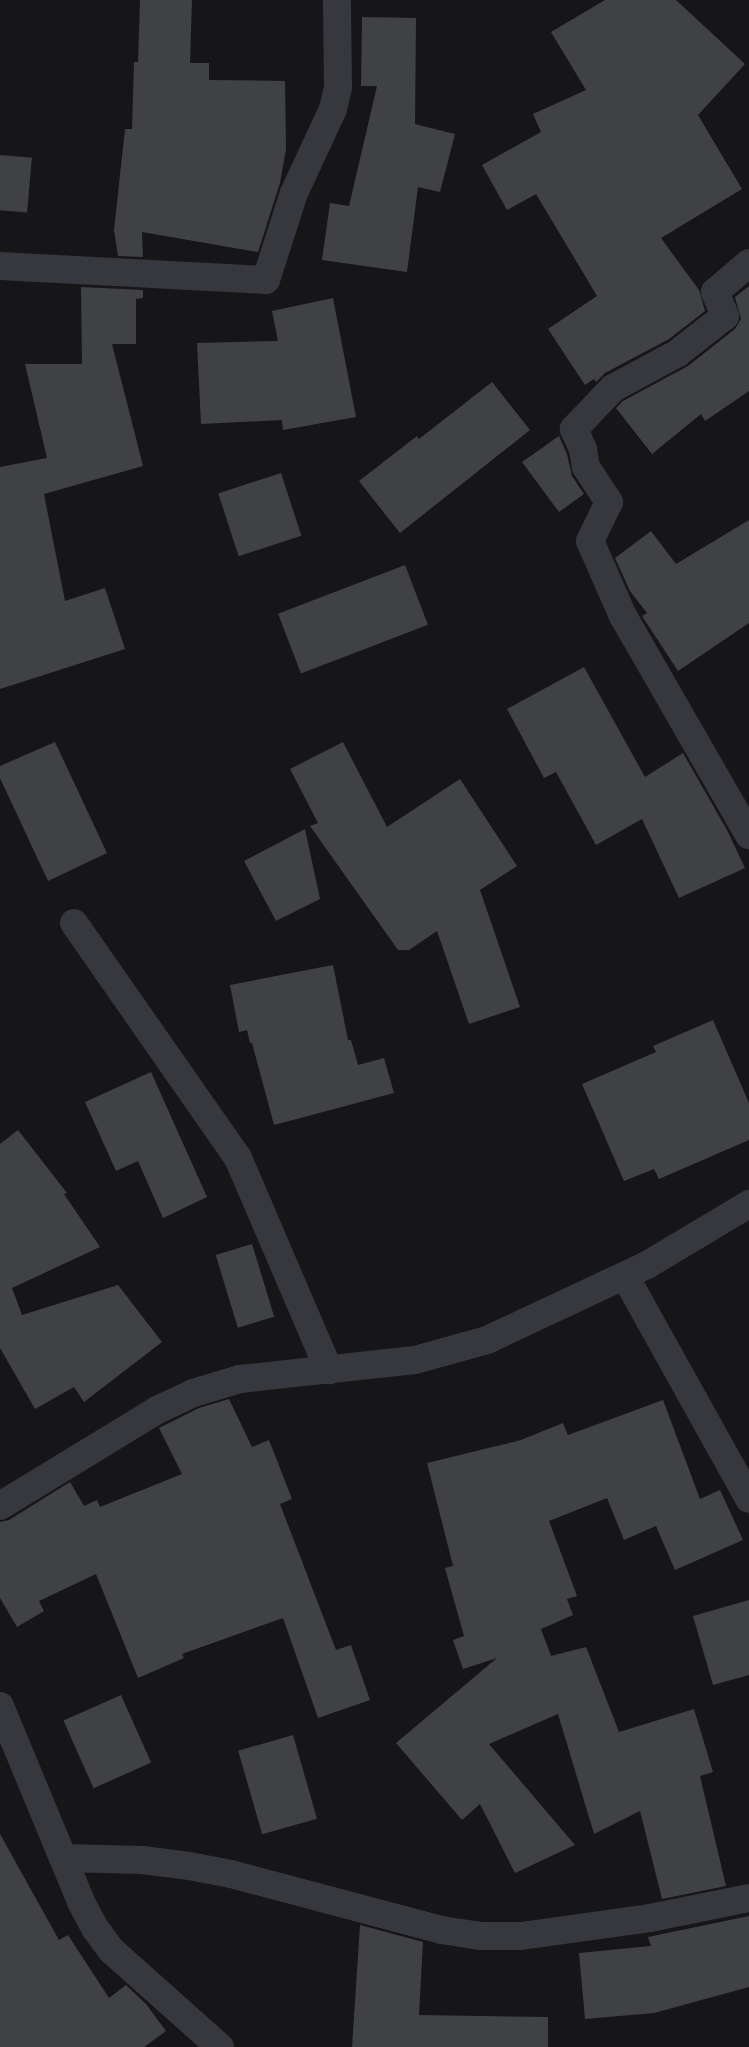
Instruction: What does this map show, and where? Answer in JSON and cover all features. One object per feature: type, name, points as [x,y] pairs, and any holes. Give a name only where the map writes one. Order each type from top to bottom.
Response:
[{"type":"street","points":[[0,266],[266,280],[294,193],[333,109],[338,87],[337,0]]},
{"type":"street","points":[[749,263],[715,291],[725,316],[678,353],[613,388],[574,429],[583,449],[586,467],[609,502],[590,541],[623,616],[749,835]]},
{"type":"street","points":[[74,923],[238,1158],[329,1370]]},
{"type":"street","points":[[0,1506],[157,1410],[193,1393],[240,1379],[415,1360],[487,1340],[625,1276],[749,1204]]},
{"type":"street","points":[[625,1276],[749,1499]]},
{"type":"street","points":[[0,1706],[86,1911],[111,1950],[220,2047]]},
{"type":"street","points":[[63,1858],[142,1860],[189,1866],[231,1874],[442,1930],[480,1936],[521,1936],[650,1918],[749,1898]]},
{"type":"building","points":[[140,0],[192,0],[190,63],[209,63],[209,80],[285,81],[286,149],[280,183],[258,252],[142,232],[143,257],[118,256],[114,230],[125,129],[132,129],[134,62],[138,62]]},
{"type":"building","points":[[605,0],[676,0],[745,64],[698,115],[742,189],[661,238],[699,290],[705,311],[669,339],[605,373],[596,382],[594,379],[585,385],[548,329],[597,296],[536,194],[507,210],[482,165],[541,132],[533,114],[586,90],[551,32]]},
{"type":"building","points":[[362,17],[416,18],[415,124],[455,134],[440,192],[418,187],[407,272],[322,260],[330,203],[349,206],[377,86],[361,86]]},
{"type":"building","points":[[0,155],[32,158],[27,213],[0,210]]},
{"type":"building","points":[[749,286],[749,391],[705,421],[701,414],[652,454],[616,408],[623,401],[688,366],[735,329],[741,319],[735,297]]},
{"type":"building","points":[[81,287],[143,290],[143,298],[136,299],[136,344],[112,344],[143,466],[44,494],[65,601],[105,588],[125,649],[0,689],[0,467],[47,458],[25,364],[82,364]]},
{"type":"building","points":[[333,298],[356,417],[283,430],[282,420],[201,424],[197,343],[278,341],[272,311]]},
{"type":"building","points":[[492,382],[530,430],[400,533],[359,481],[417,436],[419,439]]},
{"type":"building","points":[[559,436],[567,454],[572,476],[584,494],[559,512],[522,462]]},
{"type":"building","points":[[281,473],[301,536],[239,556],[218,493]]},
{"type":"building","points":[[749,520],[749,623],[678,671],[642,616],[647,613],[630,591],[615,558],[651,531],[676,564]]},
{"type":"building","points":[[405,565],[428,625],[301,673],[278,614]]},
{"type":"building","points":[[584,667],[645,777],[683,753],[727,830],[745,868],[679,898],[642,819],[596,845],[556,772],[544,778],[507,709]]},
{"type":"building","points":[[55,742],[107,853],[48,881],[0,778],[0,766]]},
{"type":"building","points":[[343,742],[387,827],[460,779],[517,866],[480,890],[520,1007],[469,1024],[437,931],[409,950],[398,950],[310,826],[318,823],[290,769]]},
{"type":"building","points":[[305,829],[320,899],[276,921],[244,861]]},
{"type":"building","points":[[333,965],[348,1040],[351,1040],[358,1065],[384,1058],[394,1093],[274,1125],[252,1043],[250,1043],[247,1030],[239,1032],[230,985]]},
{"type":"building","points":[[713,1020],[749,1103],[749,1140],[659,1179],[654,1169],[624,1181],[582,1084],[656,1052],[653,1046]]},
{"type":"building","points":[[151,1072],[207,1197],[163,1218],[138,1161],[116,1171],[85,1102]]},
{"type":"building","points":[[18,1130],[67,1193],[64,1194],[100,1247],[12,1288],[22,1315],[118,1285],[162,1342],[84,1402],[74,1387],[35,1409],[0,1348],[0,1144]]},
{"type":"building","points":[[252,1244],[274,1317],[238,1328],[216,1255]]},
{"type":"building","points":[[229,1399],[252,1447],[269,1440],[292,1499],[280,1504],[336,1650],[351,1645],[370,1700],[318,1718],[283,1618],[182,1654],[184,1658],[138,1678],[96,1574],[39,1601],[44,1611],[17,1627],[0,1598],[0,1522],[9,1520],[70,1482],[84,1506],[97,1500],[100,1507],[182,1474],[159,1428],[199,1408]]},
{"type":"building","points":[[663,1400],[700,1499],[720,1490],[743,1540],[675,1570],[656,1526],[624,1540],[607,1498],[549,1521],[577,1596],[567,1599],[573,1615],[541,1629],[551,1656],[586,1647],[619,1732],[694,1709],[713,1772],[700,1776],[726,1886],[662,1899],[640,1811],[594,1834],[558,1714],[489,1744],[575,1845],[515,1873],[480,1804],[462,1820],[396,1743],[497,1658],[463,1669],[453,1640],[464,1636],[445,1568],[453,1566],[427,1463],[521,1440],[563,1423],[568,1435]]},
{"type":"building","points":[[749,1600],[749,1675],[713,1685],[693,1616]]},
{"type":"building","points":[[121,1695],[151,1763],[94,1788],[63,1721]]},
{"type":"building","points":[[293,1735],[317,1819],[262,1834],[238,1751]]},
{"type":"building","points":[[0,1834],[59,1940],[68,1935],[109,1998],[126,1985],[146,2004],[166,2031],[144,2047],[0,2047]]},
{"type":"building","points":[[749,1916],[749,1987],[654,2013],[585,2019],[579,1953],[651,1946],[648,1937]]},
{"type":"building","points":[[360,1925],[423,1942],[419,2015],[548,2017],[548,2047],[352,2047]]}]
